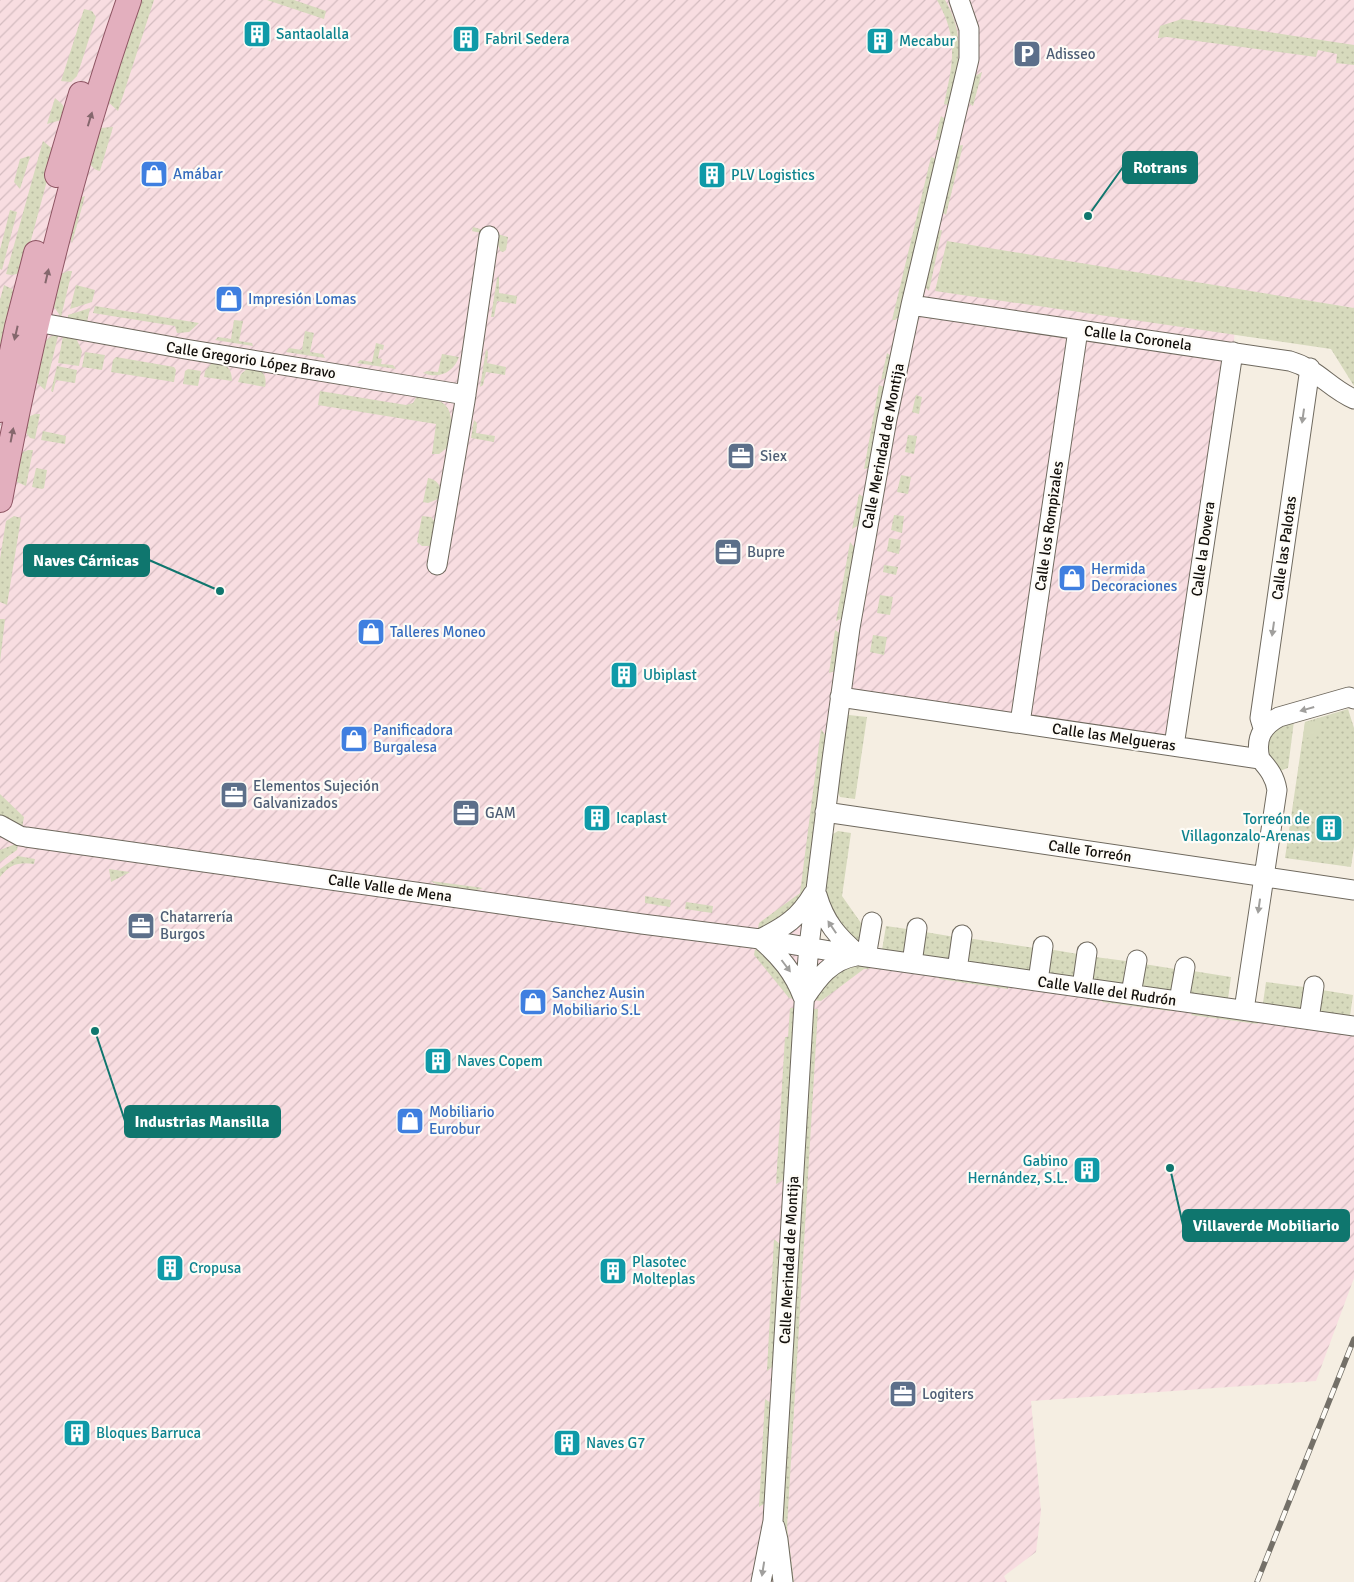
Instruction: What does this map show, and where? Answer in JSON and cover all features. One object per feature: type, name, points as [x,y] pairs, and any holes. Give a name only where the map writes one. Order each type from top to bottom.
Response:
[{"type":"main road","points":[[0,410],[18,327],[52,193],[112,0]]},
{"type":"main road","points":[[0,500],[13,427],[36,322],[73,178],[129,0]]},
{"type":"street","name":"Calle Merindad de Montija","points":[[761,1582],[773,1522],[804,999],[825,812],[853,611],[884,437],[911,305],[969,59],[969,29],[961,4]]},
{"type":"street","points":[[438,565],[466,395],[489,236]]},
{"type":"street","name":"Calle la Coronela","points":[[911,305],[1290,361],[1310,368],[1336,389],[1354,400]]},
{"type":"street","name":"Calle Gregorio López Bravo","points":[[36,322],[185,349],[466,395]]},
{"type":"street","name":"Calle los Rompizales","points":[[1020,723],[1078,330]]},
{"type":"street","name":"Calle la Dovera","points":[[1174,746],[1233,352]]},
{"type":"street","name":"Calle las Palotas","points":[[1263,728],[1260,718],[1310,368]]},
{"type":"street","name":"Calle las Melgueras","points":[[840,697],[1260,759]]},
{"type":"street","points":[[1244,1010],[1277,790],[1275,780],[1260,759],[1258,749],[1263,728],[1269,722],[1279,717],[1348,697],[1354,699]]},
{"type":"street","name":"Calle Torreón","points":[[825,812],[1354,890]]},
{"type":"street","name":"Calle Valle de Mena","points":[[0,825],[20,836],[809,946]]},
{"type":"street","name":"Calle Valle de Mena","points":[[0,841],[20,836]]},
{"type":"street","name":"Calle Merindad de Montija","points":[[816,890],[820,907],[833,931],[863,956]]},
{"type":"street","points":[[760,939],[788,924],[799,915],[816,890]]},
{"type":"street","points":[[863,956],[872,922]]},
{"type":"street","points":[[912,963],[917,928]]},
{"type":"street","points":[[957,970],[962,935]]},
{"type":"street","name":"Calle Merindad de Montija","points":[[760,939],[785,963],[794,976],[804,999]]},
{"type":"street","name":"Calle Valle del Rudrón","points":[[809,946],[957,970],[1354,1026]]},
{"type":"street","points":[[1038,981],[1043,946]]},
{"type":"street","points":[[1082,987],[1087,952]]},
{"type":"street","name":"Calle Valle del Rudrón","points":[[804,999],[817,980],[839,960],[863,956]]},
{"type":"street","points":[[1131,994],[1137,960]]},
{"type":"street","points":[[1180,1001],[1185,967]]},
{"type":"street","points":[[1309,1019],[1314,986]]},
{"type":"street","name":"Calle Merindad de Montija","points":[[773,1522],[778,1540],[783,1582]]},
{"type":"shaded area","points":[[0,0],[1354,0],[1354,308],[1238,290],[1233,352],[1174,746],[840,697],[809,946],[1354,1026],[1354,1278],[1316,1381],[1031,1401],[1041,1511],[1036,1552],[1004,1576],[1007,1582],[0,1582]]},
{"type":"green space","points":[[139,0],[154,0],[118,111],[106,100]]},
{"type":"green space","points":[[267,0],[294,0],[326,11],[324,19]]},
{"type":"green space","points":[[937,0],[945,0],[952,14],[958,39],[958,64],[950,104],[948,105],[944,104],[952,63],[951,39],[949,27]]},
{"type":"green space","points":[[84,9],[92,11],[96,17],[77,76],[71,82],[61,81]]},
{"type":"green space","points":[[1182,19],[1354,45],[1354,65],[1336,63],[1337,54],[1318,50],[1316,57],[1167,37],[1158,38],[1160,26]]},
{"type":"green space","points":[[982,72],[973,106],[970,104],[969,96],[975,76]]},
{"type":"green space","points":[[55,98],[66,110],[61,120],[47,124]]},
{"type":"green space","points":[[941,116],[947,121],[940,140],[935,140]]},
{"type":"green space","points":[[113,127],[100,171],[93,168],[89,161],[100,128]]},
{"type":"green space","points":[[43,141],[55,151],[24,266],[17,274],[6,274]]},
{"type":"green space","points":[[963,145],[946,215],[942,212],[957,146]]},
{"type":"green space","points":[[29,156],[20,189],[14,182],[20,159]]},
{"type":"green space","points":[[931,157],[937,162],[901,315],[892,320]]},
{"type":"green space","points":[[85,196],[72,243],[69,235],[79,198]]},
{"type":"green space","points":[[10,210],[17,212],[2,270],[0,269],[0,250]]},
{"type":"green space","points":[[473,227],[508,237],[506,250],[500,251],[494,238],[487,234],[472,231]]},
{"type":"green space","points":[[942,230],[929,291],[924,286],[937,231]]},
{"type":"green space","points":[[947,241],[1354,308],[1354,386],[1331,349],[935,291]]},
{"type":"green space","points":[[72,271],[61,317],[52,304],[59,275]]},
{"type":"green space","points":[[499,277],[499,293],[517,296],[516,304],[497,301],[494,317],[491,317],[497,278]]},
{"type":"green space","points":[[4,285],[12,289],[16,297],[0,370],[0,300]]},
{"type":"green space","points":[[76,285],[95,290],[92,302],[70,309]]},
{"type":"green space","points":[[95,306],[199,323],[189,332],[177,333],[175,326],[93,313]]},
{"type":"green space","points":[[90,308],[87,322],[68,319],[68,315]]},
{"type":"green space","points":[[234,320],[243,321],[239,341],[252,343],[253,346],[215,340],[218,337],[231,339]]},
{"type":"green space","points":[[305,331],[314,333],[310,352],[323,354],[325,358],[286,352],[289,348],[302,350]]},
{"type":"green space","points":[[52,336],[58,336],[45,390],[36,382],[42,344]]},
{"type":"green space","points":[[63,336],[76,338],[82,351],[79,366],[58,363]]},
{"type":"green space","points":[[376,343],[384,345],[383,350],[380,349],[378,358],[382,359],[381,364],[393,365],[396,369],[357,363],[360,360],[372,362]]},
{"type":"green space","points":[[486,349],[488,352],[487,363],[506,367],[505,375],[486,372],[483,385],[480,387]]},
{"type":"green space","points":[[85,352],[105,355],[102,370],[82,367]]},
{"type":"green space","points":[[887,353],[891,356],[887,377],[881,380]]},
{"type":"green space","points":[[442,354],[459,357],[453,367],[445,373],[429,375],[423,373],[427,371],[438,372]]},
{"type":"green space","points":[[116,357],[174,367],[176,370],[174,382],[111,372],[113,360]]},
{"type":"green space","points":[[213,362],[221,363],[229,369],[232,381],[204,377],[205,371]]},
{"type":"green space","points":[[57,366],[77,370],[75,383],[56,380],[53,392],[51,391]]},
{"type":"green space","points":[[248,368],[262,372],[266,382],[265,387],[238,382],[241,374]]},
{"type":"green space","points":[[188,369],[201,371],[198,386],[183,384],[185,371]]},
{"type":"green space","points":[[879,385],[884,387],[885,390],[870,468],[864,469]]},
{"type":"green space","points":[[320,391],[406,405],[413,403],[417,396],[437,400],[448,408],[450,414],[451,427],[448,447],[439,454],[432,454],[436,424],[318,405]]},
{"type":"green space","points":[[916,395],[922,397],[919,414],[912,412]]},
{"type":"green space","points":[[40,414],[35,439],[30,438],[24,430],[26,418]]},
{"type":"green space","points":[[474,420],[477,423],[476,433],[495,436],[494,442],[471,438]]},
{"type":"green space","points":[[43,431],[66,436],[65,444],[41,440]]},
{"type":"green space","points":[[908,435],[917,436],[914,454],[905,452]]},
{"type":"green space","points":[[33,450],[26,486],[15,480],[21,453]]},
{"type":"green space","points":[[36,468],[47,470],[44,488],[42,489],[32,487]]},
{"type":"green space","points":[[901,475],[911,477],[908,494],[897,492]]},
{"type":"green space","points":[[428,478],[438,483],[441,493],[438,499],[428,503],[423,502]]},
{"type":"green space","points":[[859,494],[865,498],[859,525],[852,529]]},
{"type":"green space","points":[[894,515],[904,516],[902,533],[891,530]]},
{"type":"green space","points":[[14,516],[21,518],[7,605],[0,602],[0,559],[6,521]]},
{"type":"green space","points":[[422,516],[431,517],[435,522],[432,546],[422,546],[417,542]]},
{"type":"green space","points":[[889,538],[901,540],[899,554],[887,551]]},
{"type":"green space","points":[[850,542],[855,548],[843,618],[836,621]]},
{"type":"green space","points":[[884,565],[898,567],[896,575],[883,572]]},
{"type":"green space","points":[[880,595],[893,597],[890,615],[877,613]]},
{"type":"green space","points":[[0,619],[5,619],[0,662]]},
{"type":"green space","points":[[835,630],[841,634],[835,671],[829,673]]},
{"type":"green space","points":[[873,635],[887,637],[884,655],[870,652]]},
{"type":"green space","points":[[1348,709],[1354,728],[1354,847],[1351,867],[1285,858],[1305,722]]},
{"type":"green space","points":[[849,715],[867,717],[855,799],[840,797],[836,788],[846,717]]},
{"type":"green space","points":[[1320,718],[1320,730],[1316,737],[1303,738],[1305,722]]},
{"type":"green space","points":[[1294,721],[1288,768],[1277,772],[1268,750],[1270,735],[1273,727]]},
{"type":"green space","points":[[821,729],[826,736],[809,875],[801,902],[769,927],[758,929],[759,923],[800,893]]},
{"type":"green space","points":[[0,794],[24,817],[22,828],[0,817]]},
{"type":"green space","points":[[838,831],[851,833],[842,896],[861,923],[866,924],[862,947],[837,926],[826,892],[831,839],[833,834]]},
{"type":"green space","points":[[18,843],[17,850],[0,862],[0,850]]},
{"type":"green space","points":[[18,856],[35,859],[34,864],[24,863],[15,865],[7,869],[0,877],[0,869]]},
{"type":"green space","points":[[109,869],[130,872],[111,882]]},
{"type":"green space","points":[[431,881],[483,888],[472,891],[457,890]]},
{"type":"green space","points":[[645,896],[671,900],[670,907],[645,903]]},
{"type":"green space","points":[[686,902],[713,906],[712,913],[685,909]]},
{"type":"green space","points":[[886,926],[907,929],[903,954],[882,950]]},
{"type":"green space","points":[[925,932],[955,937],[952,960],[922,956]]},
{"type":"green space","points":[[967,938],[1035,948],[1032,972],[963,963]]},
{"type":"green space","points":[[755,949],[777,962],[794,999],[789,998],[754,955]]},
{"type":"green space","points":[[1048,949],[1078,954],[1075,977],[1045,973]]},
{"type":"green space","points":[[1095,957],[1126,961],[1123,984],[1091,979]]},
{"type":"green space","points":[[870,964],[869,969],[864,969],[821,1001],[813,1000],[838,967]]},
{"type":"green space","points":[[1144,964],[1175,969],[1171,991],[1141,986]]},
{"type":"green space","points":[[1193,971],[1231,977],[1228,999],[1190,993]]},
{"type":"green space","points":[[941,975],[1009,984],[1008,989],[939,979]]},
{"type":"green space","points":[[1266,982],[1304,987],[1301,1010],[1263,1003]]},
{"type":"green space","points":[[1322,990],[1353,995],[1350,1016],[1318,1012]]},
{"type":"green space","points":[[1104,1000],[1170,1009],[1170,1011],[1102,1002]]},
{"type":"green space","points":[[790,1008],[794,1008],[794,1020],[785,1177],[776,1184],[785,1037],[788,1037]]},
{"type":"green space","points":[[812,1009],[818,1009],[787,1527],[794,1582],[789,1582],[781,1524]]},
{"type":"green space","points":[[1194,1011],[1257,1021],[1258,1024],[1191,1015]]},
{"type":"green space","points":[[774,1239],[781,1245],[773,1366],[767,1371]]},
{"type":"green space","points":[[765,1399],[771,1403],[765,1503],[759,1507]]},
{"type":"railway","points":[[1257,1582],[1354,1339]]},
{"type":"place","name":"Santaolalla","points":[[257,34]]},
{"type":"place","name":"Fabril Sedera","points":[[466,39]]},
{"type":"place","name":"Mecabur","points":[[880,41]]},
{"type":"place","name":"Adisseo","points":[[1027,54]]},
{"type":"place","name":"Amábar","points":[[154,174]]},
{"type":"place","name":"PLV Logistics","points":[[712,175]]},
{"type":"place","name":"Rotrans","points":[[1088,216]]},
{"type":"place","name":"Impresión Lomas","points":[[229,299]]},
{"type":"place","name":"Siex","points":[[741,456]]},
{"type":"place","name":"Bupre","points":[[728,552]]},
{"type":"place","name":"Hermida Decoraciones","points":[[1072,578]]},
{"type":"place","name":"Naves Cárnicas","points":[[220,591]]},
{"type":"place","name":"Talleres Moneo","points":[[371,632]]},
{"type":"place","name":"Ubiplast","points":[[624,675]]},
{"type":"place","name":"Panificadora Burgalesa","points":[[354,739]]},
{"type":"place","name":"Elementos Sujeción Galvanizados","points":[[234,795]]},
{"type":"place","name":"GAM","points":[[466,813]]},
{"type":"place","name":"Icaplast","points":[[597,818]]},
{"type":"place","name":"Torreón de Villagonzalo-Arenas","points":[[1329,828]]},
{"type":"place","name":"Chatarrería Burgos","points":[[141,926]]},
{"type":"place","name":"Sanchez Ausin Mobiliario S.L","points":[[533,1002]]},
{"type":"place","name":"Industrias Mansilla","points":[[95,1031]]},
{"type":"place","name":"Naves Copem","points":[[438,1061]]},
{"type":"place","name":"Mobiliario Eurobur","points":[[410,1121]]},
{"type":"place","name":"Villaverde Mobiliario","points":[[1170,1168]]},
{"type":"place","name":"Gabino Hernández, S.L.","points":[[1087,1170]]},
{"type":"place","name":"Cropusa","points":[[170,1268]]},
{"type":"place","name":"Plasotec Molteplas","points":[[613,1271]]},
{"type":"place","name":"Logiters","points":[[903,1394]]},
{"type":"place","name":"Bloques Barruca","points":[[77,1433]]},
{"type":"place","name":"Naves G7","points":[[567,1443]]}]
